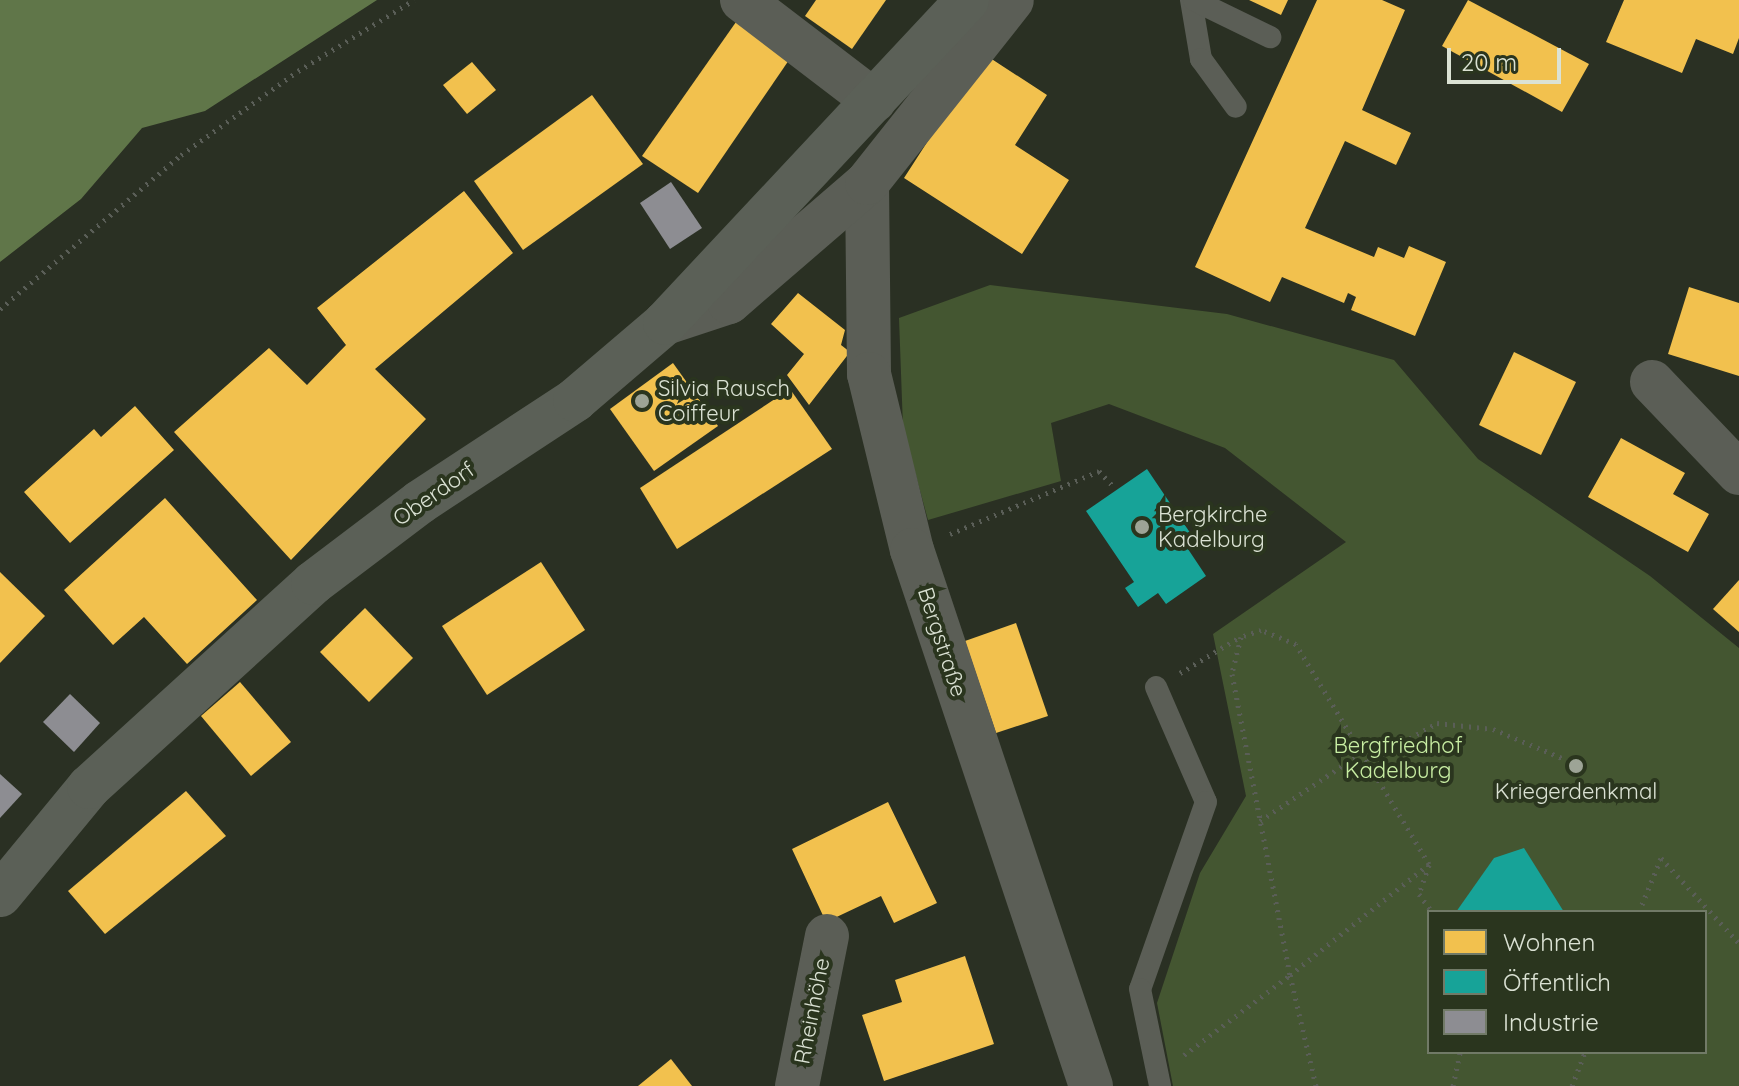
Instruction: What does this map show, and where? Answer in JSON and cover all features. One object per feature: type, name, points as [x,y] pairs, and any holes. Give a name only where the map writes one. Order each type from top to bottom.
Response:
[{"type":"main road","name":"Oberdorf","points":[[0,895],[89,787],[313,583],[420,502],[575,400],[665,323],[967,0]]},
{"type":"street","points":[[742,0],[874,101]]},
{"type":"street","points":[[665,323],[729,302],[867,183],[1012,0]]},
{"type":"street","name":"Bergstraße","points":[[867,183],[869,374],[912,550],[1091,1086]]},
{"type":"street","points":[[1652,382],[1739,473]]},
{"type":"street","name":"Rheinhöhe","points":[[797,1086],[827,936]]},
{"type":"lane","points":[[1193,0],[1270,37]]},
{"type":"lane","points":[[1193,0],[1201,59],[1236,107]]},
{"type":"lane","points":[[1156,687],[1206,802],[1140,989],[1158,1080]]},
{"type":"path","points":[[0,309],[181,155],[298,71],[414,0]]},
{"type":"path","points":[[912,550],[1099,471],[1113,486]]},
{"type":"path","points":[[1156,687],[1241,637],[1261,630],[1296,644],[1364,751],[1429,864],[1419,894],[1431,910]]},
{"type":"path","points":[[1241,637],[1232,674],[1290,975],[1316,1086]]},
{"type":"path","points":[[1375,758],[1437,723],[1493,729],[1569,761]]},
{"type":"path","points":[[1260,821],[1364,751]]},
{"type":"path","points":[[1640,910],[1661,858],[1739,943]]},
{"type":"path","points":[[1158,1080],[1429,864]]},
{"type":"path","points":[[1453,1086],[1460,1054]]},
{"type":"path","points":[[1572,1086],[1584,1054]]},
{"type":"green space","name":"Bergfriedhof Kadelburg","points":[[990,285],[1227,314],[1394,360],[1478,459],[1650,576],[1739,648],[1739,1086],[1173,1086],[1157,1003],[1200,873],[1246,796],[1213,634],[1346,542],[1225,448],[1109,404],[1051,423],[1061,481],[928,520],[903,428],[899,318]]},
{"type":"shaded area","points":[[0,0],[377,0],[205,111],[142,128],[81,199],[0,262]]},
{"type":"building: Wohnen","points":[[816,0],[886,0],[852,49],[805,16]]},
{"type":"building: Wohnen","points":[[1249,0],[1288,0],[1281,15]]},
{"type":"building: Wohnen","points":[[1317,0],[1382,0],[1405,10],[1362,110],[1411,133],[1396,165],[1345,141],[1305,228],[1374,257],[1378,247],[1404,258],[1409,246],[1446,262],[1415,336],[1351,310],[1356,297],[1348,293],[1344,303],[1282,277],[1270,302],[1195,267]]},
{"type":"building: Wohnen","points":[[1468,0],[1589,64],[1562,112],[1442,46]]},
{"type":"building: Wohnen","points":[[1624,0],[1739,0],[1739,38],[1733,54],[1696,39],[1682,73],[1606,42]]},
{"type":"building: Wohnen","points":[[736,22],[789,60],[698,193],[642,156]]},
{"type":"building: Wohnen","points":[[984,54],[1047,95],[1015,145],[1069,180],[1022,254],[904,178]]},
{"type":"building: Wohnen","points":[[472,62],[496,90],[467,114],[443,85]]},
{"type":"building: Wohnen","points":[[592,95],[643,164],[523,250],[474,181]]},
{"type":"building: Wohnen","points":[[464,191],[513,253],[375,369],[426,419],[291,560],[174,432],[269,348],[307,385],[346,345],[317,308]]},
{"type":"building: Wohnen","points":[[1689,287],[1739,303],[1739,376],[1668,354]]},
{"type":"building: Wohnen","points":[[798,293],[845,330],[841,345],[850,352],[809,405],[787,375],[804,354],[771,324]]},
{"type":"building: Wohnen","points":[[1514,352],[1576,382],[1541,455],[1479,425]]},
{"type":"building: Wohnen","points":[[673,363],[718,426],[654,471],[610,409]]},
{"type":"building: Wohnen","points":[[790,389],[832,449],[677,549],[640,488]]},
{"type":"building: Wohnen","points":[[135,406],[174,450],[70,543],[24,492],[94,429],[101,437]]},
{"type":"building: Wohnen","points":[[1621,438],[1685,473],[1673,494],[1709,514],[1688,552],[1588,497]]},
{"type":"building: Wohnen","points":[[165,498],[257,600],[187,664],[144,617],[113,645],[64,590]]},
{"type":"building: Wohnen","points":[[541,562],[585,630],[487,695],[442,626]]},
{"type":"building: Wohnen","points":[[0,572],[45,616],[0,663]]},
{"type":"building: Wohnen","points":[[1739,580],[1739,632],[1713,609]]},
{"type":"building: Wohnen","points":[[365,608],[413,658],[369,702],[320,652]]},
{"type":"building: Wohnen","points":[[1016,623],[1048,716],[996,733],[965,641]]},
{"type":"building: Wohnen","points":[[240,682],[291,742],[251,776],[201,716]]},
{"type":"building: Wohnen","points":[[186,791],[226,836],[105,934],[68,891]]},
{"type":"building: Wohnen","points":[[888,802],[937,903],[894,923],[881,896],[826,922],[792,849]]},
{"type":"building: Wohnen","points":[[965,956],[994,1044],[884,1081],[862,1015],[902,1002],[895,980]]},
{"type":"building: Wohnen","points":[[671,1059],[692,1086],[638,1086]]},
{"type":"building: Öffentlich","name":"Bergkirche Kadelburg","points":[[1147,469],[1197,543],[1188,549],[1206,576],[1166,604],[1158,593],[1138,607],[1125,588],[1134,582],[1086,511]]},
{"type":"building: Öffentlich","points":[[1524,848],[1563,910],[1457,910],[1494,858]]},
{"type":"building: Industrie","points":[[671,182],[702,228],[670,249],[640,203]]},
{"type":"building: Industrie","points":[[70,694],[100,723],[74,752],[43,722]]},
{"type":"building: Industrie","points":[[0,774],[22,794],[0,818]]},
{"type":"place","name":"Silvia Rausch Coiffeur","points":[[642,401]]},
{"type":"place","name":"Bergkirche Kadelburg","points":[[1142,527]]},
{"type":"place","name":"Kriegerdenkmal","points":[[1576,766]]}]
